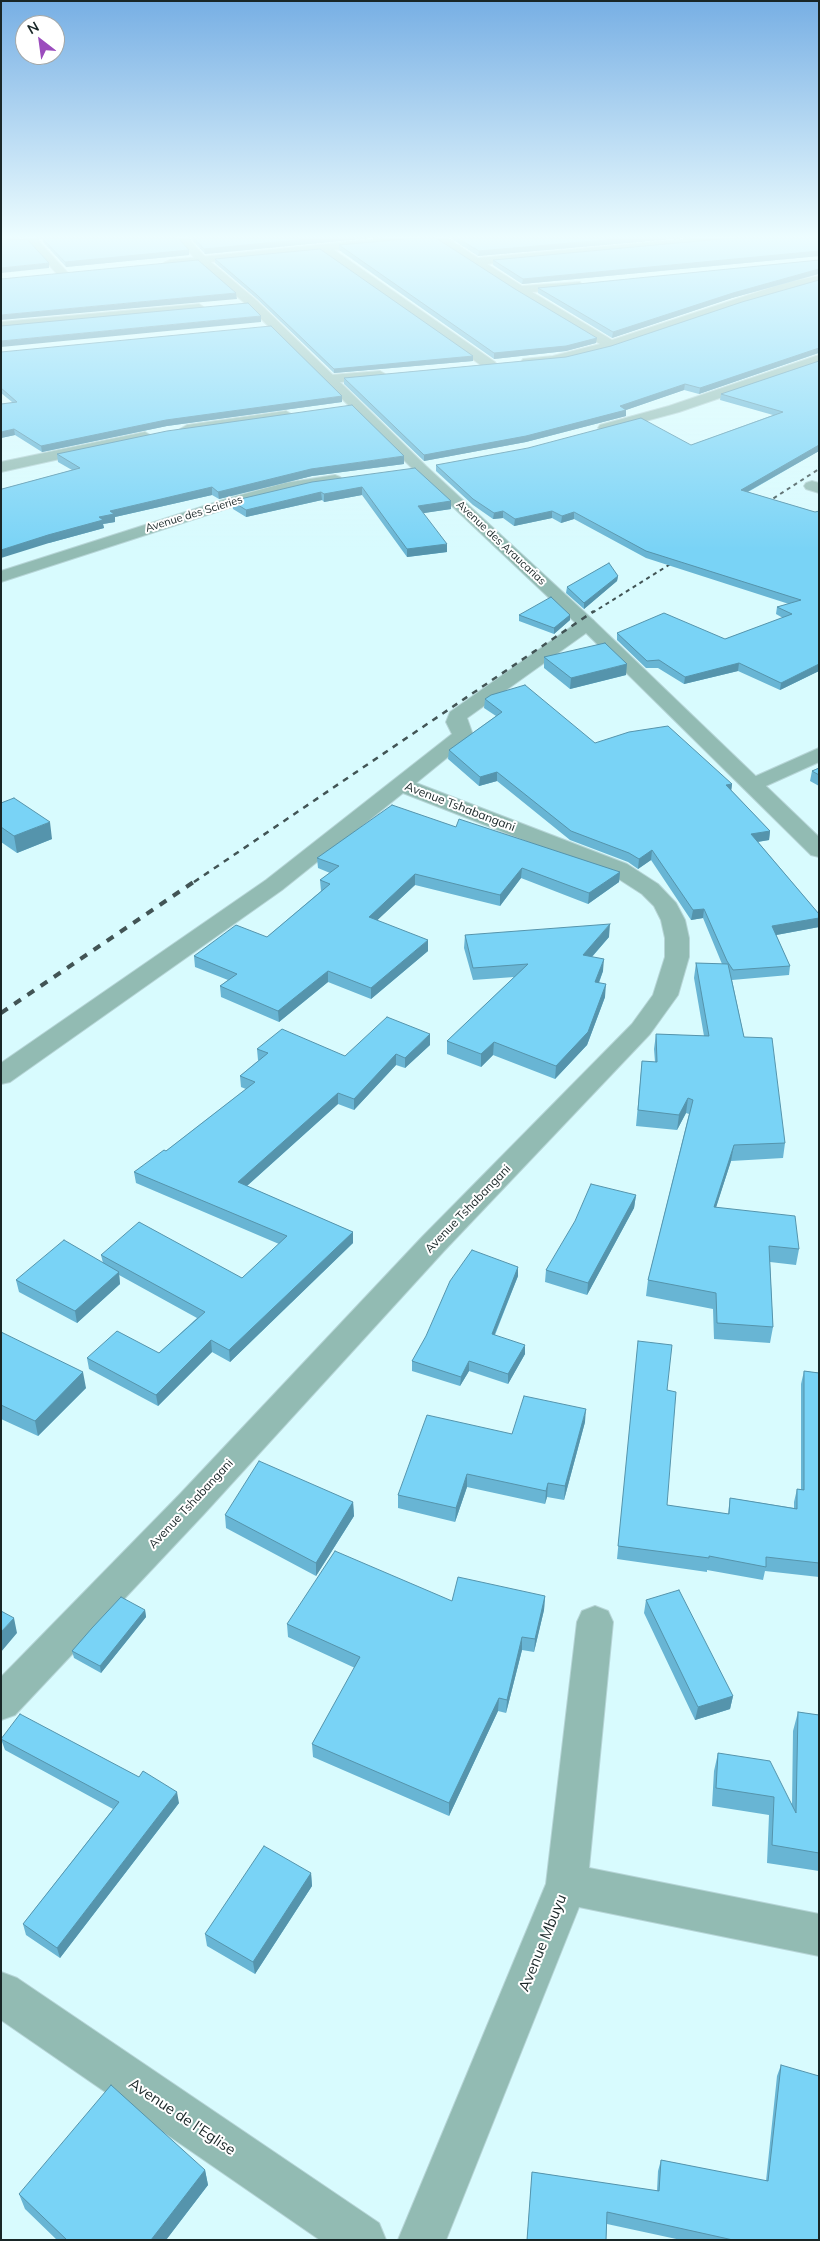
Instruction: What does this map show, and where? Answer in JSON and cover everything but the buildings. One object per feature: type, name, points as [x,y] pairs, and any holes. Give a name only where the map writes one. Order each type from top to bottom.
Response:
[{"type":"street","name":"Avenue des Araucarias","points":[[292,343],[420,468],[588,624],[819,850]]},
{"type":"street","points":[[462,343],[495,365],[471,367]]},
{"type":"street","points":[[518,363],[566,357],[615,343]]},
{"type":"street","points":[[596,431],[674,409],[819,359]]},
{"type":"street","points":[[330,379],[396,373]]},
{"type":"street","points":[[337,408],[356,406]]},
{"type":"street","points":[[176,430],[297,413]]},
{"type":"street","points":[[1,467],[158,434]]},
{"type":"street","name":"Avenue des Scieries","points":[[1,577],[232,502],[285,488],[352,477]]},
{"type":"street","points":[[1,1076],[274,885],[463,735],[461,728],[456,722],[457,716],[588,624]]},
{"type":"street","points":[[752,785],[819,754]]},
{"type":"street","name":"Avenue Tshabangani","points":[[1,1703],[199,1497],[433,1244],[642,1030],[665,995],[677,956],[677,938],[673,920],[664,903],[650,888],[619,869],[400,784]]},
{"type":"street","points":[[567,1884],[595,1622]]},
{"type":"street","name":"Avenue Mbuyu","points":[[422,2240],[567,1884],[819,1935]]},
{"type":"street","name":"Avenue de l'Eglise","points":[[1,1994],[362,2240]]},
{"type":"railway","points":[[760,507],[819,469]]},
{"type":"railway","points":[[592,613],[680,558]]},
{"type":"railway","points":[[194,882],[594,611]]},
{"type":"railway","points":[[1,1013],[195,881]]}]
